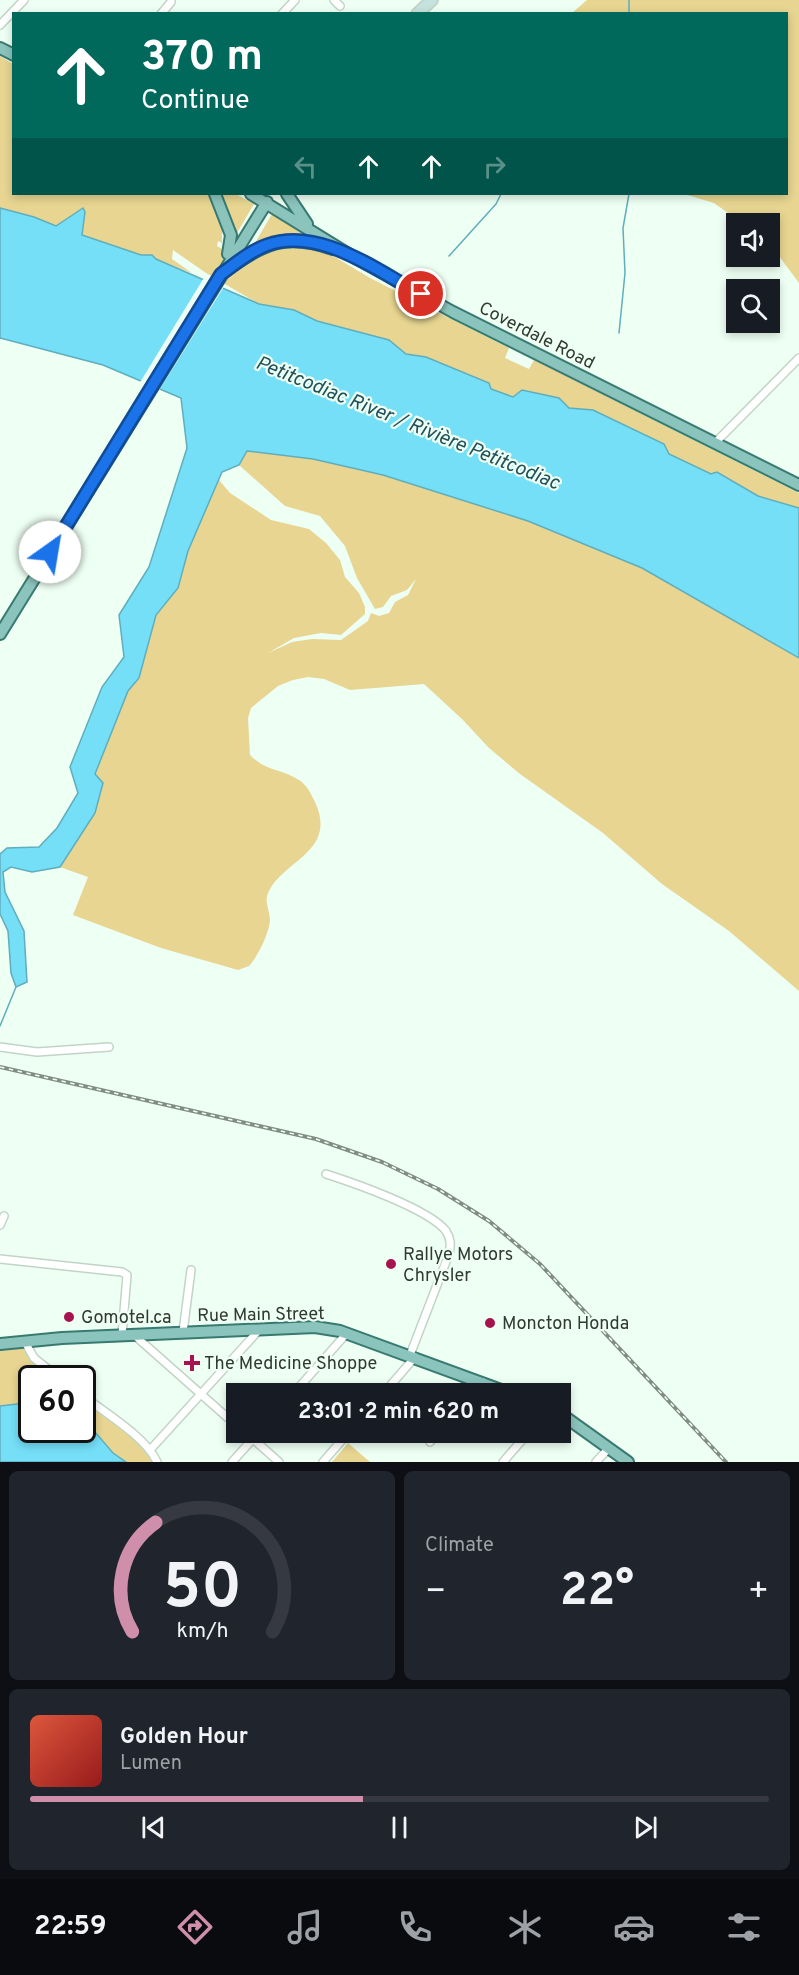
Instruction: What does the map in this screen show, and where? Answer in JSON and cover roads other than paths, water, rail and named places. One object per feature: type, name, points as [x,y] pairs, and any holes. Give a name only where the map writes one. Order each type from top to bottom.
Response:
[{"type":"main road","points":[[419,12],[432,0]]},
{"type":"main road","points":[[216,195],[237,252]]},
{"type":"main road","points":[[288,195],[297,212],[315,233]]},
{"type":"main road","points":[[0,634],[269,198]]},
{"type":"main road","name":"Coverdale Road","points":[[269,198],[315,233],[350,255],[499,335],[799,485]]},
{"type":"main road","points":[[237,252],[292,240],[310,242],[350,255]]},
{"type":"main road","name":"Rue Main Street","points":[[0,1344],[127,1335],[315,1327],[347,1333],[483,1382]]},
{"type":"main road","points":[[571,1420],[628,1462]]},
{"type":"street","points":[[12,12],[24,0]]},
{"type":"street","points":[[284,12],[295,0]]},
{"type":"street","points":[[162,12],[171,2]]},
{"type":"street","points":[[0,25],[12,12]]},
{"type":"street","points":[[715,443],[799,358]]},
{"type":"street","points":[[0,1047],[37,1052],[109,1047]]},
{"type":"street","points":[[326,1174],[395,1201],[438,1225],[449,1237],[449,1254],[413,1356],[392,1383]]},
{"type":"street","points":[[0,1225],[4,1216]]},
{"type":"street","points":[[0,1259],[122,1272],[127,1275],[127,1335],[226,1416]]},
{"type":"street","points":[[183,1332],[191,1270]]},
{"type":"street","points":[[150,1450],[260,1328]]},
{"type":"street","points":[[303,1383],[347,1333]]},
{"type":"street","points":[[25,1342],[34,1358],[43,1365]]},
{"type":"street","points":[[96,1406],[150,1450],[157,1462]]},
{"type":"street","points":[[232,1462],[249,1443]]},
{"type":"street","points":[[258,1443],[279,1462]]},
{"type":"street","points":[[323,1462],[339,1443]]},
{"type":"street","points":[[502,1462],[519,1443]]},
{"type":"street","points":[[596,1462],[609,1448]]},
{"type":"water","name":"Petitcodiac River / Rivière Petitcodiac","points":[[0,208],[34,217],[56,226],[83,208],[85,212],[82,235],[141,255],[152,255],[156,259],[259,304],[294,310],[317,321],[389,340],[406,354],[426,357],[489,383],[491,389],[513,397],[522,390],[559,398],[569,408],[593,410],[664,444],[669,454],[711,474],[717,472],[758,496],[799,508],[799,658],[642,568],[528,521],[383,475],[313,459],[247,451],[239,465],[222,472],[188,551],[178,588],[156,615],[139,678],[128,691],[95,774],[103,783],[95,813],[60,867],[32,872],[11,867],[3,872],[5,892],[24,931],[27,982],[16,987],[11,973],[8,931],[0,914],[0,854],[7,848],[39,847],[57,828],[78,793],[70,767],[102,687],[124,657],[119,615],[149,567],[187,448],[181,398],[103,365],[0,338]]},
{"type":"water","points":[[17,1404],[18,1443],[96,1443],[96,1433],[113,1453],[126,1462],[0,1462],[0,1406]]},
{"type":"waterway","points":[[629,0],[629,12]]},
{"type":"waterway","points":[[449,256],[496,204],[500,195]]},
{"type":"waterway","points":[[619,333],[625,273],[623,228],[629,195]]},
{"type":"waterway","points":[[0,1026],[16,987]]},
{"type":"railway","points":[[0,1067],[316,1139],[382,1162],[438,1189],[489,1221],[540,1264],[726,1462]]},
{"type":"place","name":"Rallye Motors Chrysler","points":[[391,1264]]},
{"type":"place","name":"Gomotel.ca","points":[[69,1317]]},
{"type":"place","name":"Moncton Honda","points":[[490,1323]]},
{"type":"place","name":"The Medicine Shoppe","points":[[192,1363]]}]
